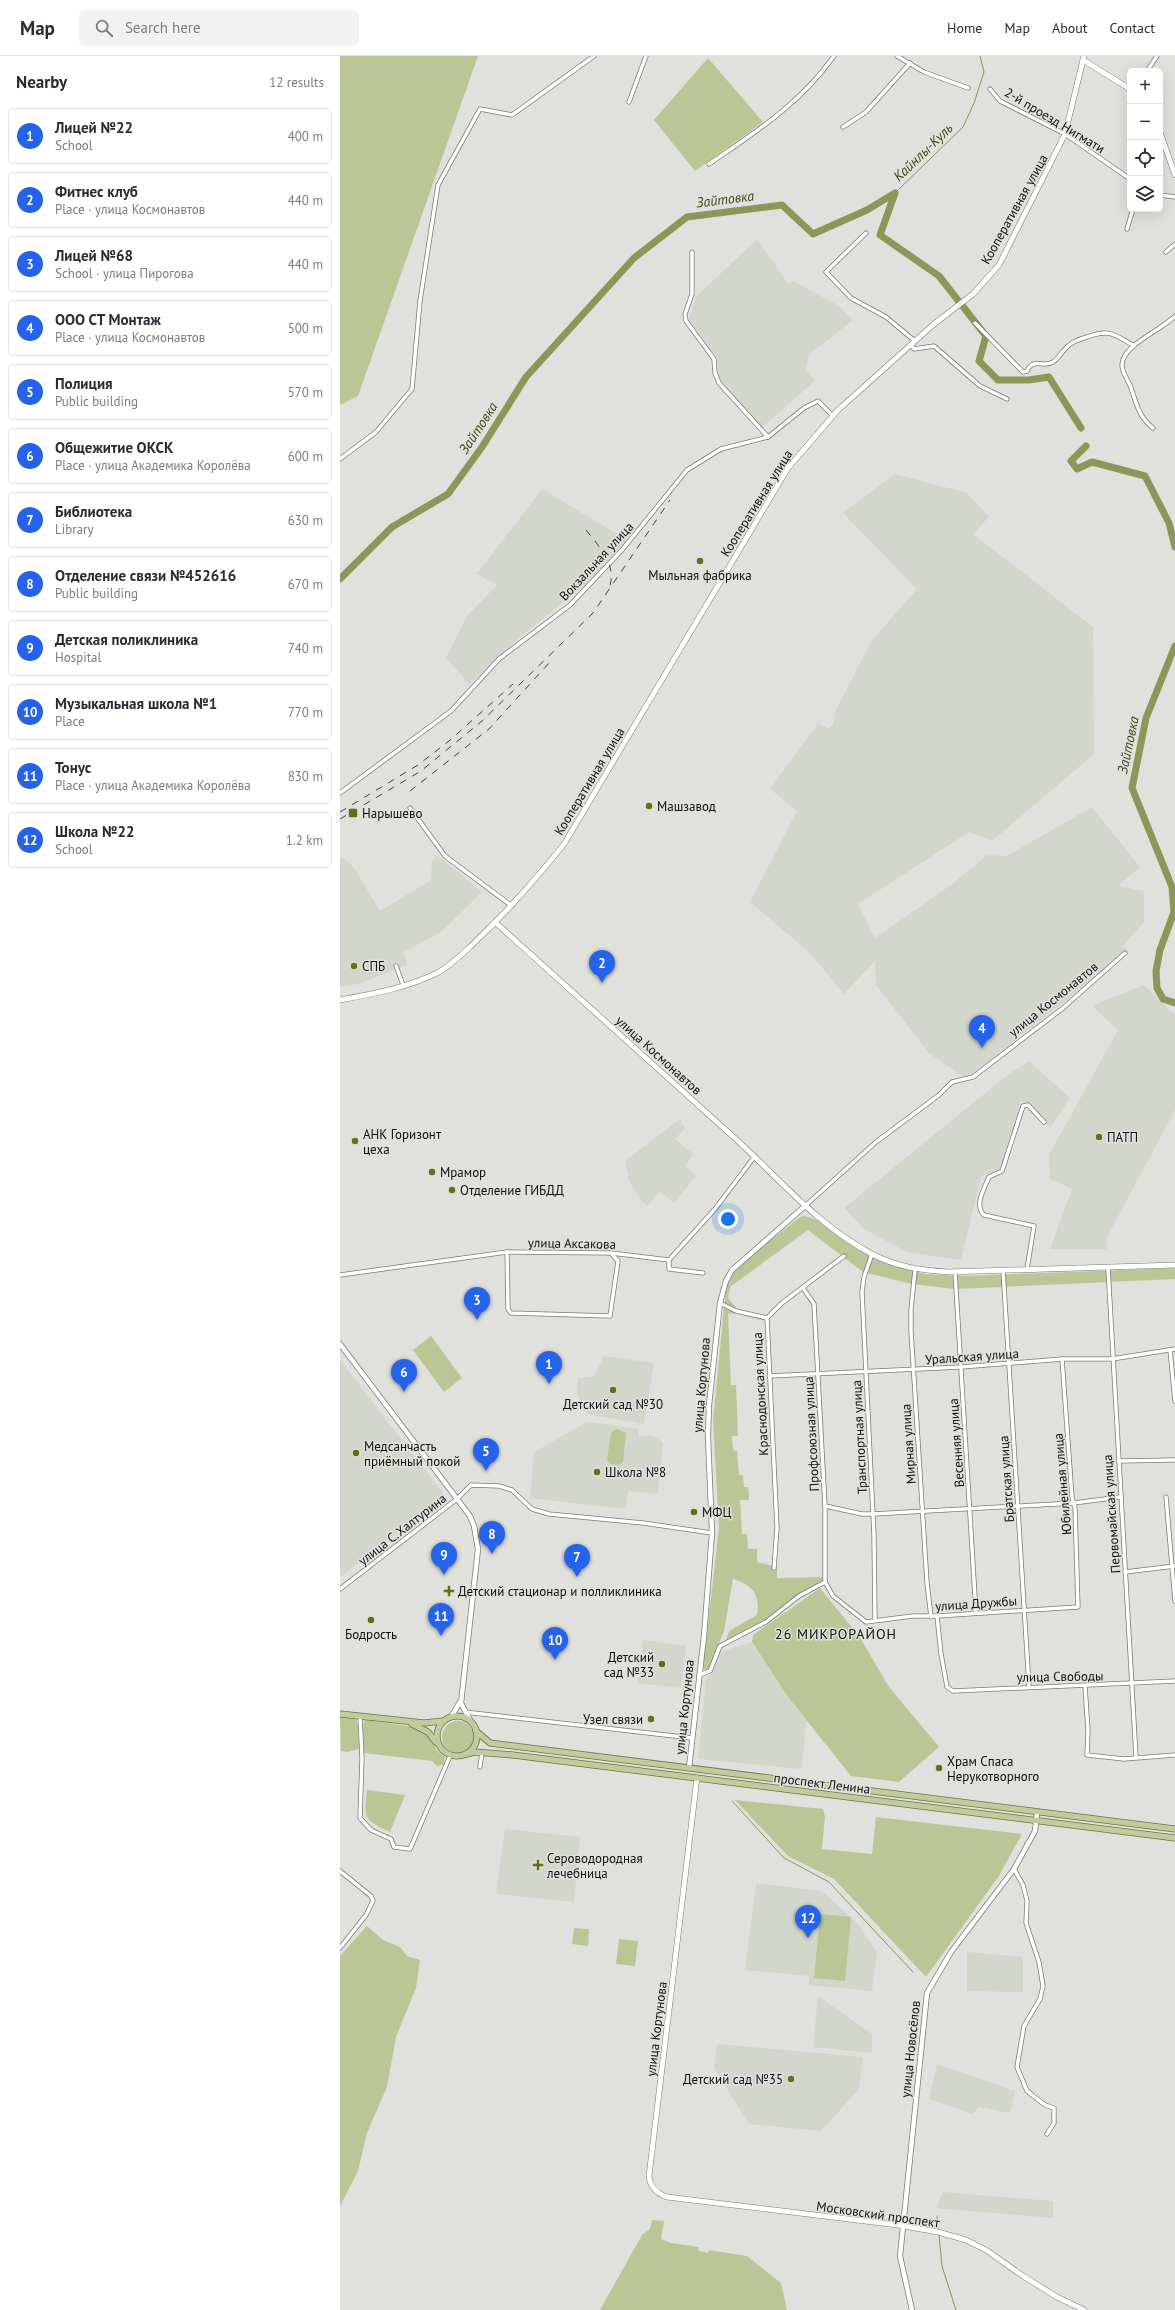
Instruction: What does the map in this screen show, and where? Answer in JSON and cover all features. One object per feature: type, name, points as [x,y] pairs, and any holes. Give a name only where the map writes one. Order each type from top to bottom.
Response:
[{"type":"main road","points":[[1083,58],[1127,87]]},
{"type":"main road","name":"Кооперативная улица","points":[[340,1000],[403,985],[436,974],[450,965],[496,923],[535,882],[564,844],[773,492],[805,446],[833,416],[915,341],[973,294],[999,265],[1065,134],[1083,58]]},
{"type":"main road","points":[[1163,140],[1175,175]]},
{"type":"main road","name":"улица Космонавтов","points":[[496,923],[755,1156],[805,1206],[841,1235],[872,1254],[897,1265],[915,1270],[955,1272],[1175,1265]]},
{"type":"main road","points":[[340,1714],[424,1723],[460,1716],[470,1720],[476,1730],[474,1747],[467,1754],[458,1757],[450,1756],[442,1751],[438,1744],[422,1728],[398,1721]]},
{"type":"main road","points":[[438,1744],[437,1731],[444,1720]]},
{"type":"main road","name":"проспект Ленина","points":[[476,1730],[484,1738],[498,1744],[1175,1829]]},
{"type":"main road","name":"проспект Ленина","points":[[467,1754],[482,1752],[1175,1838]]},
{"type":"main road","points":[[688,1777],[689,1768]]},
{"type":"main road","points":[[697,1778],[698,1769]]},
{"type":"main road","name":"улица Кортунова","points":[[652,2187],[649,2176],[697,1778]]},
{"type":"main road","name":"Московский проспект","points":[[652,2187],[658,2194],[666,2197],[902,2226],[966,2240],[986,2250],[1057,2297],[1084,2310]]},
{"type":"street","points":[[340,459],[376,432],[412,389],[420,301],[438,185],[480,109],[512,115],[594,56]]},
{"type":"street","points":[[629,102],[646,56]]},
{"type":"street","points":[[709,164],[784,112],[820,75],[834,56]]},
{"type":"street","points":[[897,56],[924,72],[968,88]]},
{"type":"street","points":[[1148,68],[1157,56]]},
{"type":"street","points":[[843,127],[866,112],[910,64]]},
{"type":"street","name":"2-й проезд Нигмати","points":[[990,89],[1000,101],[1065,134],[1127,177]]},
{"type":"street","points":[[1163,195],[1175,197]]},
{"type":"street","points":[[1127,229],[1132,212]]},
{"type":"street","points":[[866,233],[826,272],[851,298],[886,317],[915,341]]},
{"type":"street","points":[[1166,252],[1175,244]]},
{"type":"street","points":[[692,252],[692,294],[685,314],[686,320],[714,359],[715,373],[719,383],[768,437]]},
{"type":"street","points":[[1153,428],[1139,413],[1132,389],[1122,369],[1123,359],[1133,345],[1162,328],[1175,316]]},
{"type":"street","points":[[975,323],[1022,372],[1027,371],[1029,365],[1034,363],[1049,364],[1074,342],[1099,333],[1114,334],[1133,345]]},
{"type":"street","points":[[911,345],[914,349],[934,346],[980,386],[1007,399]]},
{"type":"street","name":"Вокзальная улица","points":[[340,793],[452,711],[499,659],[570,605],[622,550],[688,470],[721,449],[768,437],[804,408],[818,401],[833,416]]},
{"type":"street","points":[[410,808],[445,856],[512,906]]},
{"type":"street","name":"улица Космонавтов","points":[[805,1206],[876,1142],[939,1095],[952,1082],[973,1077],[1063,1008],[1125,953]]},
{"type":"street","points":[[396,966],[403,985]]},
{"type":"street","points":[[1026,1269],[1034,1226],[984,1215],[979,1211],[979,1205],[988,1177],[1002,1171],[1024,1106],[1028,1105],[1044,1122]]},
{"type":"street","points":[[703,1273],[669,1268],[669,1260],[715,1210],[755,1156]]},
{"type":"street","name":"улица Кортунова","points":[[689,1768],[712,1533],[708,1422],[720,1303],[726,1281],[732,1270],[805,1206]]},
{"type":"street","points":[[507,1252],[508,1309],[511,1313],[610,1316],[618,1261],[612,1253]]},
{"type":"street","name":"улица Аксакова","points":[[340,1275],[507,1252],[612,1253],[669,1260]]},
{"type":"street","name":"Транспортная улица","points":[[872,1254],[864,1277],[862,1292],[873,1514],[876,1620]]},
{"type":"street","name":"Краснодонская улица","points":[[774,1568],[777,1528],[767,1318],[782,1303],[844,1256]]},
{"type":"street","name":"Первомайская улица","points":[[1108,1268],[1120,1497],[1134,1684],[1136,1757]]},
{"type":"street","name":"Мирная улица","points":[[915,1270],[911,1309],[913,1369],[922,1511],[931,1617]]},
{"type":"street","name":"Братская улица","points":[[1003,1270],[1029,1686]]},
{"type":"street","name":"Весенняя улица","points":[[955,1272],[971,1508],[976,1614]]},
{"type":"street","name":"Профсоюзная улица","points":[[803,1288],[814,1304],[825,1506],[826,1582]]},
{"type":"street","points":[[720,1303],[736,1311],[767,1318]]},
{"type":"street","points":[[340,1344],[457,1499],[474,1526],[478,1549],[462,1694],[462,1708],[470,1720]]},
{"type":"street","points":[[1173,1350],[1175,1401]]},
{"type":"street","name":"Уральская улица","points":[[769,1376],[961,1367],[1062,1359],[1112,1359],[1173,1350]]},
{"type":"street","name":"Юбилейная улица","points":[[1062,1359],[1072,1497],[1074,1503],[1078,1607]]},
{"type":"street","points":[[1118,1461],[1175,1460]]},
{"type":"street","name":"улица С.Халтурина","points":[[340,1589],[457,1499],[471,1485],[499,1486],[512,1490],[532,1509],[549,1514],[643,1523],[712,1533]]},
{"type":"street","points":[[825,1506],[862,1514],[873,1514],[1074,1503],[1120,1497]]},
{"type":"street","points":[[1166,1497],[1175,1601]]},
{"type":"street","points":[[1125,1572],[1173,1566]]},
{"type":"street","points":[[699,1675],[710,1671],[720,1646],[766,1622],[799,1596],[826,1582]]},
{"type":"street","name":"улица Дружбы","points":[[826,1582],[833,1596],[866,1622],[876,1620],[1078,1607]]},
{"type":"street","name":"улица Свободы","points":[[937,1616],[941,1654],[947,1687],[953,1691],[1029,1686],[1085,1686],[1175,1681]]},
{"type":"street","points":[[1085,1686],[1088,1730],[1087,1755],[1104,1758],[1175,1755]]},
{"type":"street","points":[[451,1717],[458,1708],[462,1694]]},
{"type":"street","points":[[464,1712],[692,1738]]},
{"type":"street","points":[[360,1716],[362,1758],[360,1818],[371,1830],[391,1839],[394,1847],[410,1849],[450,1756]]},
{"type":"street","points":[[480,1767],[482,1752]]},
{"type":"street","name":"улица Новосёлов","points":[[912,2310],[900,2256],[927,1993],[951,1952],[1014,1869],[1035,1831],[1037,1812]]},
{"type":"street","points":[[1014,1869],[1023,1885],[1028,1901],[1026,1923],[1039,1962],[1043,1986],[1040,1999],[1024,2026],[1017,2066],[1027,2091],[1045,2105],[1054,2108],[1054,2123],[1047,2134]]},
{"type":"street","points":[[340,1872],[371,1896],[373,1901],[371,1908],[340,1948]]},
{"type":"shaded area","points":[[757,239],[789,285],[793,281],[839,306],[853,320],[809,355],[806,369],[815,381],[761,428],[719,378],[717,357],[689,320],[696,297]]},
{"type":"shaded area","points":[[895,474],[967,493],[989,517],[973,534],[1093,627],[1094,754],[992,841],[969,832],[858,904],[875,938],[951,885],[987,855],[1007,856],[1092,807],[1140,867],[1118,886],[1144,891],[1144,922],[1123,946],[1127,952],[966,1079],[929,1053],[876,985],[875,961],[844,994],[808,951],[750,902],[797,811],[770,789],[818,723],[828,729],[833,725],[835,712],[872,640],[917,589],[843,513]]},
{"type":"shaded area","points":[[542,489],[627,540],[584,586],[520,637],[469,684],[446,658],[467,616],[497,585],[477,574]]},
{"type":"shaded area","points":[[437,855],[482,892],[441,932],[404,952],[407,965],[358,984],[340,987],[340,858],[343,857],[354,868],[380,911],[431,880],[432,862]]},
{"type":"shaded area","points":[[1144,985],[1175,1015],[1175,1110],[1106,1239],[1107,1249],[1050,1249],[1072,1189],[1050,1179],[1049,1155],[1118,1030],[1092,1006]]},
{"type":"shaded area","points":[[1029,1061],[1070,1098],[1050,1128],[1021,1099],[1004,1168],[981,1177],[961,1260],[907,1252],[864,1229],[844,1208],[1005,1077]]},
{"type":"shaded area","points":[[680,1119],[685,1128],[675,1139],[693,1154],[685,1166],[696,1176],[674,1203],[660,1191],[648,1205],[646,1205],[629,1181],[625,1161]]},
{"type":"shaded area","name":"Детский сад №30","points":[[604,1356],[654,1363],[644,1424],[587,1414],[577,1394],[578,1378],[594,1376]]},
{"type":"shaded area","points":[[340,1360],[445,1496],[340,1577]]},
{"type":"shaded area","name":"Школа №8","points":[[587,1422],[639,1429],[639,1436],[653,1436],[663,1443],[658,1494],[628,1491],[626,1509],[530,1498],[534,1452]]},
{"type":"shaded area","name":"Детский сад №33","points":[[643,1640],[686,1646],[681,1688],[637,1683]]},
{"type":"shaded area","points":[[752,1642],[788,1697],[806,1721],[802,1769],[698,1759],[706,1679],[713,1672],[720,1652]]},
{"type":"shaded area","name":"Сероводородная лечебница","points":[[505,1829],[580,1837],[574,1902],[496,1894]]},
{"type":"shaded area","points":[[756,1883],[822,1891],[857,1923],[877,1952],[872,1991],[809,1985],[809,1976],[745,1970]]},
{"type":"shaded area","points":[[967,1952],[1023,1957],[1023,1992],[967,1991]]},
{"type":"shaded area","points":[[818,1996],[872,2034],[872,2053],[813,2047]]},
{"type":"shaded area","name":"Детский сад №35","points":[[717,2044],[863,2057],[859,2089],[821,2131],[749,2124],[714,2068]]},
{"type":"shaded area","points":[[937,2064],[1015,2091],[1010,2113],[979,2107],[972,2114],[929,2099]]},
{"type":"shaded area","points":[[943,2192],[1053,2201],[1053,2218],[936,2208]]},
{"type":"green space","points":[[340,56],[478,56],[358,396],[340,405]]},
{"type":"green space","points":[[708,58],[763,122],[695,171],[654,120]]},
{"type":"green space","points":[[805,1216],[820,1221],[875,1258],[893,1266],[926,1274],[965,1276],[1175,1268],[1175,1279],[955,1289],[912,1284],[863,1272],[808,1230],[730,1287],[728,1298],[740,1313],[728,1314],[731,1385],[736,1385],[738,1436],[732,1436],[733,1450],[737,1451],[739,1475],[743,1475],[744,1487],[748,1487],[749,1500],[740,1500],[742,1534],[747,1534],[748,1549],[757,1549],[757,1562],[777,1567],[777,1578],[824,1577],[824,1580],[798,1594],[766,1620],[726,1640],[729,1631],[757,1615],[758,1608],[758,1602],[754,1591],[740,1581],[733,1579],[724,1631],[709,1669],[705,1670],[703,1668],[719,1528],[713,1420],[726,1288],[733,1272],[738,1266],[800,1217]]},
{"type":"green space","points":[[431,1336],[462,1378],[444,1392],[413,1350]]},
{"type":"green space","points":[[617,1429],[626,1433],[623,1462],[619,1465],[610,1464],[607,1460],[611,1432]]},
{"type":"green space","points":[[820,1588],[859,1636],[889,1687],[939,1747],[899,1782],[851,1776],[788,1697],[752,1642],[753,1635]]},
{"type":"green space","points":[[340,1717],[356,1719],[358,1726],[359,1749],[347,1752],[341,1751]]},
{"type":"green space","points":[[365,1720],[415,1727],[425,1731],[433,1740],[436,1750],[445,1757],[444,1764],[437,1766],[432,1761],[364,1753],[363,1726]]},
{"type":"green space","points":[[458,1721],[469,1726],[474,1737],[469,1748],[458,1753],[447,1748],[442,1737],[447,1726]]},
{"type":"green space","points":[[367,1790],[405,1795],[390,1832],[370,1821],[367,1817]]},
{"type":"green space","points":[[735,1800],[823,1809],[825,1817],[822,1849],[872,1854],[876,1817],[1022,1834],[999,1876],[926,1977],[834,1879],[788,1856]]},
{"type":"green space","points":[[820,1914],[851,1917],[845,1981],[814,1978]]},
{"type":"green space","points":[[367,1926],[383,1940],[400,1947],[407,1956],[420,1960],[416,1988],[396,2037],[387,2087],[367,2133],[358,2171],[340,2206],[340,1956]]},
{"type":"green space","points":[[574,1928],[589,1929],[588,1946],[572,1944]]},
{"type":"green space","points":[[619,1939],[638,1941],[635,1966],[616,1964]]},
{"type":"green space","points":[[652,2220],[664,2221],[661,2239],[671,2243],[698,2247],[699,2251],[708,2253],[709,2250],[747,2256],[781,2283],[787,2310],[600,2310],[642,2235],[650,2229]]},
{"type":"waterway","name":"Кайнлы-Куль","points":[[895,193],[963,127],[974,103],[984,72],[980,56]]},
{"type":"waterway","name":"Зайтовка","points":[[340,579],[392,527],[448,494],[482,447],[526,377],[634,258],[687,217],[782,205],[813,234],[867,210],[895,193],[880,235],[939,276],[986,336],[979,361],[998,380],[1029,380],[1049,377],[1081,428]]},
{"type":"waterway","name":"Зайтовка","points":[[1086,446],[1071,461],[1077,469],[1092,462],[1145,476],[1169,523],[1175,547]]},
{"type":"waterway","name":"Зайтовка","points":[[1175,646],[1146,718],[1132,788],[1172,887],[1174,912],[1160,950],[1156,971],[1157,988],[1163,999],[1175,1003]]},
{"type":"waterway","points":[[732,1801],[784,1858],[829,1882],[913,1972]]},
{"type":"waterway","points":[[937,2216],[938,2230]]},
{"type":"waterway","points":[[939,2235],[942,2266],[956,2310]]},
{"type":"railway","points":[[340,819],[421,771],[482,721],[593,613],[670,500]]},
{"type":"railway","points":[[586,530],[605,555],[611,570],[610,586]]},
{"type":"railway","points":[[410,791],[489,729],[550,662]]},
{"type":"railway","points":[[340,812],[418,765],[449,741],[513,684]]},
{"type":"place","name":"Мыльная фабрика","points":[[700,561]]},
{"type":"place","name":"Машзавод","points":[[649,806]]},
{"type":"place","name":"Нарышево","points":[[353,813]]},
{"type":"place","name":"СПБ","points":[[354,966]]},
{"type":"place","name":"Фитнес клуб","points":[[602,983]]},
{"type":"place","name":"ООО СТ Монтаж","points":[[982,1048]]},
{"type":"place","name":"ПАТП","points":[[1099,1137]]},
{"type":"place","name":"АНК Горизонт цеха","points":[[355,1141]]},
{"type":"place","name":"Мрамор","points":[[432,1172]]},
{"type":"place","name":"Отделение ГИБДД","points":[[452,1190]]},
{"type":"place","name":"Лицей №68","points":[[477,1320]]},
{"type":"place","name":"Лицей №22","points":[[549,1384]]},
{"type":"place","name":"Детский сад №30","points":[[613,1390]]},
{"type":"place","name":"Общежитие ОКСК","points":[[404,1392]]},
{"type":"place","name":"Медсанчасть приёмный покой","points":[[356,1453]]},
{"type":"place","name":"Полиция","points":[[486,1471]]},
{"type":"place","name":"Школа №8","points":[[597,1472]]},
{"type":"place","name":"МФЦ","points":[[694,1512]]},
{"type":"place","name":"Отделение связи №452616","points":[[492,1554]]},
{"type":"place","name":"Детская поликлиника","points":[[444,1575]]},
{"type":"place","name":"Библиотека","points":[[577,1577]]},
{"type":"place","name":"Детский стационар и полликлиника","points":[[449,1591]]},
{"type":"place","name":"Бодрость","points":[[371,1620]]},
{"type":"place","name":"Тонус","points":[[441,1636]]},
{"type":"place","name":"Музыкальная школа №1","points":[[555,1660]]},
{"type":"place","name":"Детский сад №33","points":[[662,1664]]},
{"type":"place","name":"Узел связи","points":[[651,1719]]},
{"type":"place","name":"Храм Спаса Нерукотворного","points":[[939,1768]]},
{"type":"place","name":"Сероводородная лечебница","points":[[538,1865]]},
{"type":"place","name":"Школа №22","points":[[808,1938]]},
{"type":"place","name":"Детский сад №35","points":[[791,2079]]},
{"type":"district","name":"26 МИКРОРАЙОН","points":[[836,1634]]}]
